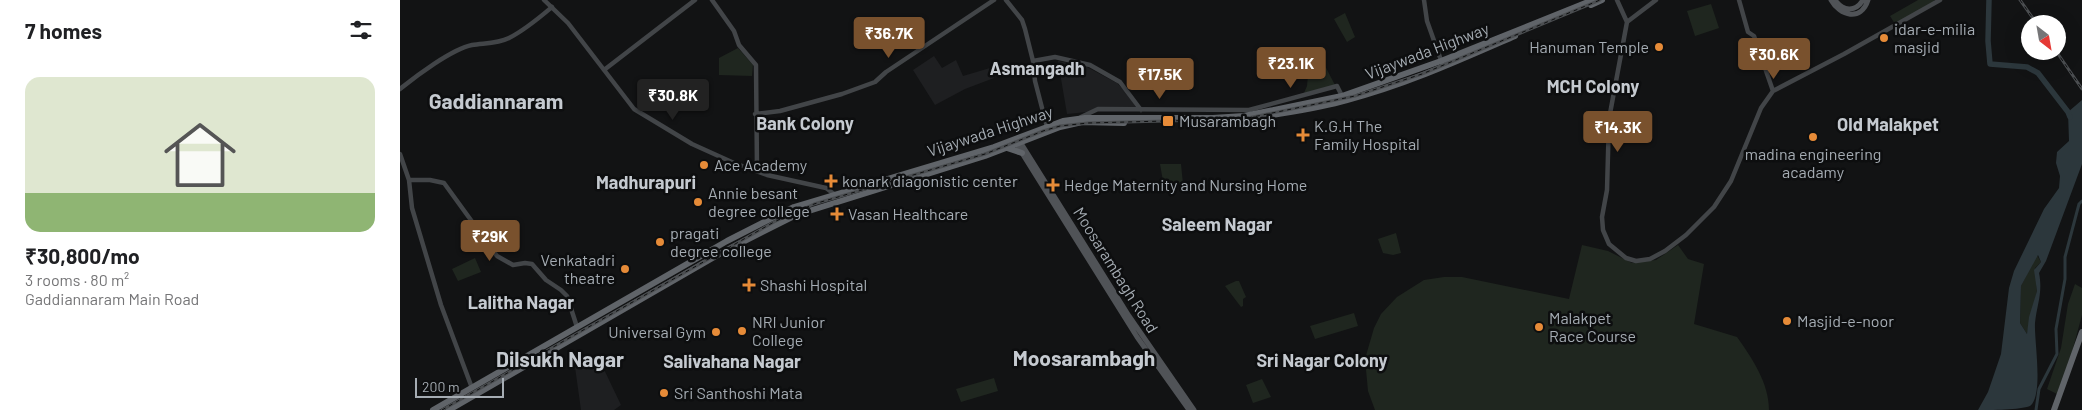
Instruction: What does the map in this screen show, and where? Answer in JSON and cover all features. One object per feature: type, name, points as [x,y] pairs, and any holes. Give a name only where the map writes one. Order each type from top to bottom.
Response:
[{"type":"highway","name":"Vijaywada Highway","points":[[448,410],[731,249],[791,217],[913,174],[951,156],[1017,141],[1048,130],[1082,122],[1223,120],[1342,96],[1443,64],[1593,0]]},
{"type":"highway","name":"Vijaywada Highway","points":[[434,410],[727,242],[788,210],[834,194],[1007,148],[1017,141],[1047,127],[1077,119],[1249,120],[1345,101],[1602,0]]},
{"type":"highway","points":[[1007,148],[1022,153]]},
{"type":"highway","points":[[788,210],[791,217]]},
{"type":"highway","points":[[727,242],[731,249]]},
{"type":"highway","points":[[2054,410],[2082,332]]},
{"type":"highway","points":[[475,386],[482,391]]},
{"type":"main road","points":[[1831,0],[1839,10],[1851,15],[1860,11],[1868,0]]},
{"type":"main road","points":[[1835,0],[1842,8],[1848,10],[1857,6],[1863,0]]},
{"type":"main road","name":"Moosarambagh Road","points":[[1017,141],[1022,153],[1137,337],[1189,410]]},
{"type":"main road","name":"Moosarambagh Road","points":[[1017,141],[1129,316],[1194,410]]},
{"type":"street","points":[[544,0],[568,23],[634,110],[692,144],[734,163],[757,171],[826,188],[834,194]]},
{"type":"street","points":[[604,70],[695,0]]},
{"type":"street","points":[[712,0],[734,31],[739,45],[756,65],[757,171]]},
{"type":"street","points":[[755,114],[780,111],[842,94],[875,82],[886,72],[994,0]]},
{"type":"street","points":[[1006,0],[1022,20],[1047,127]]},
{"type":"street","points":[[1424,0],[1427,21],[1443,64]]},
{"type":"street","points":[[1617,0],[1627,22],[1609,119],[1607,190],[1602,217],[1603,230],[1609,244],[1626,258],[1636,261],[1650,259],[1665,251],[1686,235],[1714,207],[1731,181],[1761,108],[1773,91],[1845,54],[1940,0]]},
{"type":"street","points":[[1627,22],[1656,0]]},
{"type":"street","points":[[1739,0],[1748,32],[1754,36],[1773,91]]},
{"type":"street","points":[[400,89],[453,53],[471,45],[484,45],[507,39],[552,7]]},
{"type":"street","points":[[1033,61],[1055,57],[1090,66],[1120,82],[1141,110]]},
{"type":"street","points":[[1077,119],[1098,109],[1249,110],[1337,86],[1342,96]]},
{"type":"street","points":[[400,154],[409,180],[412,208],[443,314],[475,386]]},
{"type":"street","points":[[409,180],[430,180],[444,183],[497,256],[514,265],[532,264],[538,268],[546,280],[566,296],[577,327]]},
{"type":"shaded area","points":[[1918,0],[1934,0],[1935,2],[1895,24],[1890,16]]},
{"type":"shaded area","points":[[1711,4],[1719,28],[1695,36],[1687,11]]},
{"type":"shaded area","points":[[1345,13],[1355,37],[1347,42],[1334,19]]},
{"type":"shaded area","points":[[738,48],[753,65],[752,76],[719,75],[719,58]]},
{"type":"shaded area","points":[[934,56],[942,68],[956,60],[963,76],[990,68],[994,78],[965,89],[935,105],[913,70]]},
{"type":"shaded area","points":[[1058,61],[1085,66],[1117,83],[1136,107],[1067,114]]},
{"type":"shaded area","points":[[1324,64],[1335,85],[1304,93],[1308,75]]},
{"type":"shaded area","points":[[2082,100],[2082,164],[2046,261],[2039,273],[2040,293],[2035,323],[2037,391],[2030,406],[2005,410],[1978,410],[1988,392],[2001,354],[2009,288],[2014,271],[2044,209],[2059,188],[2060,176],[2056,163],[2057,152],[2069,141],[2068,112]],"holes":[[[2038,255],[2041,262],[2034,270],[2037,291],[2029,317],[2027,334],[2020,323],[2021,286]]]},
{"type":"shaded area","points":[[1160,164],[1181,164],[1183,184],[1164,187]]},
{"type":"shaded area","points":[[1396,233],[1401,253],[1393,255],[1383,253],[1378,239]]},
{"type":"shaded area","name":"Malakpet Race Course","points":[[1582,245],[1608,251],[1632,263],[1656,260],[1678,245],[1688,259],[1704,264],[1694,324],[1737,337],[1759,371],[1766,390],[1769,410],[1375,410],[1368,391],[1365,359],[1374,328],[1381,314],[1397,297],[1424,280],[1462,277],[1569,299]]},
{"type":"shaded area","points":[[2037,255],[2041,262],[2035,268],[2037,291],[2027,334],[2020,323],[2021,286]]},
{"type":"shaded area","points":[[475,258],[481,272],[458,281],[452,269]]},
{"type":"shaded area","points":[[1239,281],[1246,297],[1243,299],[1243,306],[1241,307],[1225,286]]},
{"type":"shaded area","points":[[2075,284],[2082,288],[2082,315],[2072,352],[2057,394],[2047,389],[2061,348],[2068,304]]},
{"type":"shaded area","points":[[1354,313],[1358,326],[1315,339],[1310,326]]},
{"type":"shaded area","points":[[599,359],[621,405],[614,410],[581,410],[575,367]]},
{"type":"shaded area","points":[[994,378],[998,391],[961,402],[956,389]]},
{"type":"shaded area","points":[[1262,379],[1271,397],[1253,403],[1246,385]]},
{"type":"waterway","points":[[1989,0],[1988,41],[1990,64],[2027,67],[2038,73],[2070,117]]},
{"type":"waterway","points":[[2036,410],[2039,389],[2057,354],[2056,329],[2065,279],[2065,257],[2079,204],[2082,201]]},
{"type":"railway","points":[[442,410],[774,222],[814,204],[985,154],[1060,126],[1088,123],[1243,119],[1355,96],[1422,74],[1600,0]]},
{"type":"railway","points":[[2020,0],[2031,15]]},
{"type":"railway","points":[[2062,60],[2082,89]]},
{"type":"place","name":"idar-e-milia masjid","points":[[1884,38]]},
{"type":"place","name":"Hanuman Temple","points":[[1659,47]]},
{"type":"place","name":"Musarambagh","points":[[1168,121]]},
{"type":"place","name":"K.G.H The Family Hospital","points":[[1303,135]]},
{"type":"place","name":"madina engineering acadamy","points":[[1813,137]]},
{"type":"place","name":"Ace Academy","points":[[704,165]]},
{"type":"place","name":"konark diagonistic center","points":[[831,181]]},
{"type":"place","name":"Hedge Maternity and Nursing Home","points":[[1053,185]]},
{"type":"place","name":"Annie besant degree college","points":[[698,202]]},
{"type":"place","name":"Vasan Healthcare","points":[[837,214]]},
{"type":"place","name":"pragati degree college","points":[[660,242]]},
{"type":"place","name":"Venkatadri theatre","points":[[625,269]]},
{"type":"place","name":"Shashi Hospital","points":[[749,285]]},
{"type":"place","name":"Masjid-e-noor","points":[[1787,321]]},
{"type":"place","name":"Malakpet Race Course","points":[[1539,327]]},
{"type":"place","name":"NRI Junior College","points":[[742,331]]},
{"type":"place","name":"Universal Gym","points":[[716,332]]},
{"type":"place","name":"Sri Santhoshi Mata","points":[[664,393]]},
{"type":"district","name":"Asmangadh","points":[[1037,69]]},
{"type":"district","name":"MCH Colony","points":[[1593,87]]},
{"type":"district","name":"Gaddiannaram","points":[[496,102]]},
{"type":"district","name":"Bank Colony","points":[[805,124]]},
{"type":"district","name":"Old Malakpet","points":[[1888,125]]},
{"type":"district","name":"Madhurapuri","points":[[646,183]]},
{"type":"district","name":"Saleem Nagar","points":[[1217,225]]},
{"type":"district","name":"Lalitha Nagar","points":[[521,303]]},
{"type":"district","name":"Moosarambagh","points":[[1084,359]]},
{"type":"district","name":"Dilsukh Nagar","points":[[560,360]]},
{"type":"district","name":"Sri Nagar Colony","points":[[1322,361]]},
{"type":"district","name":"Salivahana Nagar","points":[[732,362]]}]
